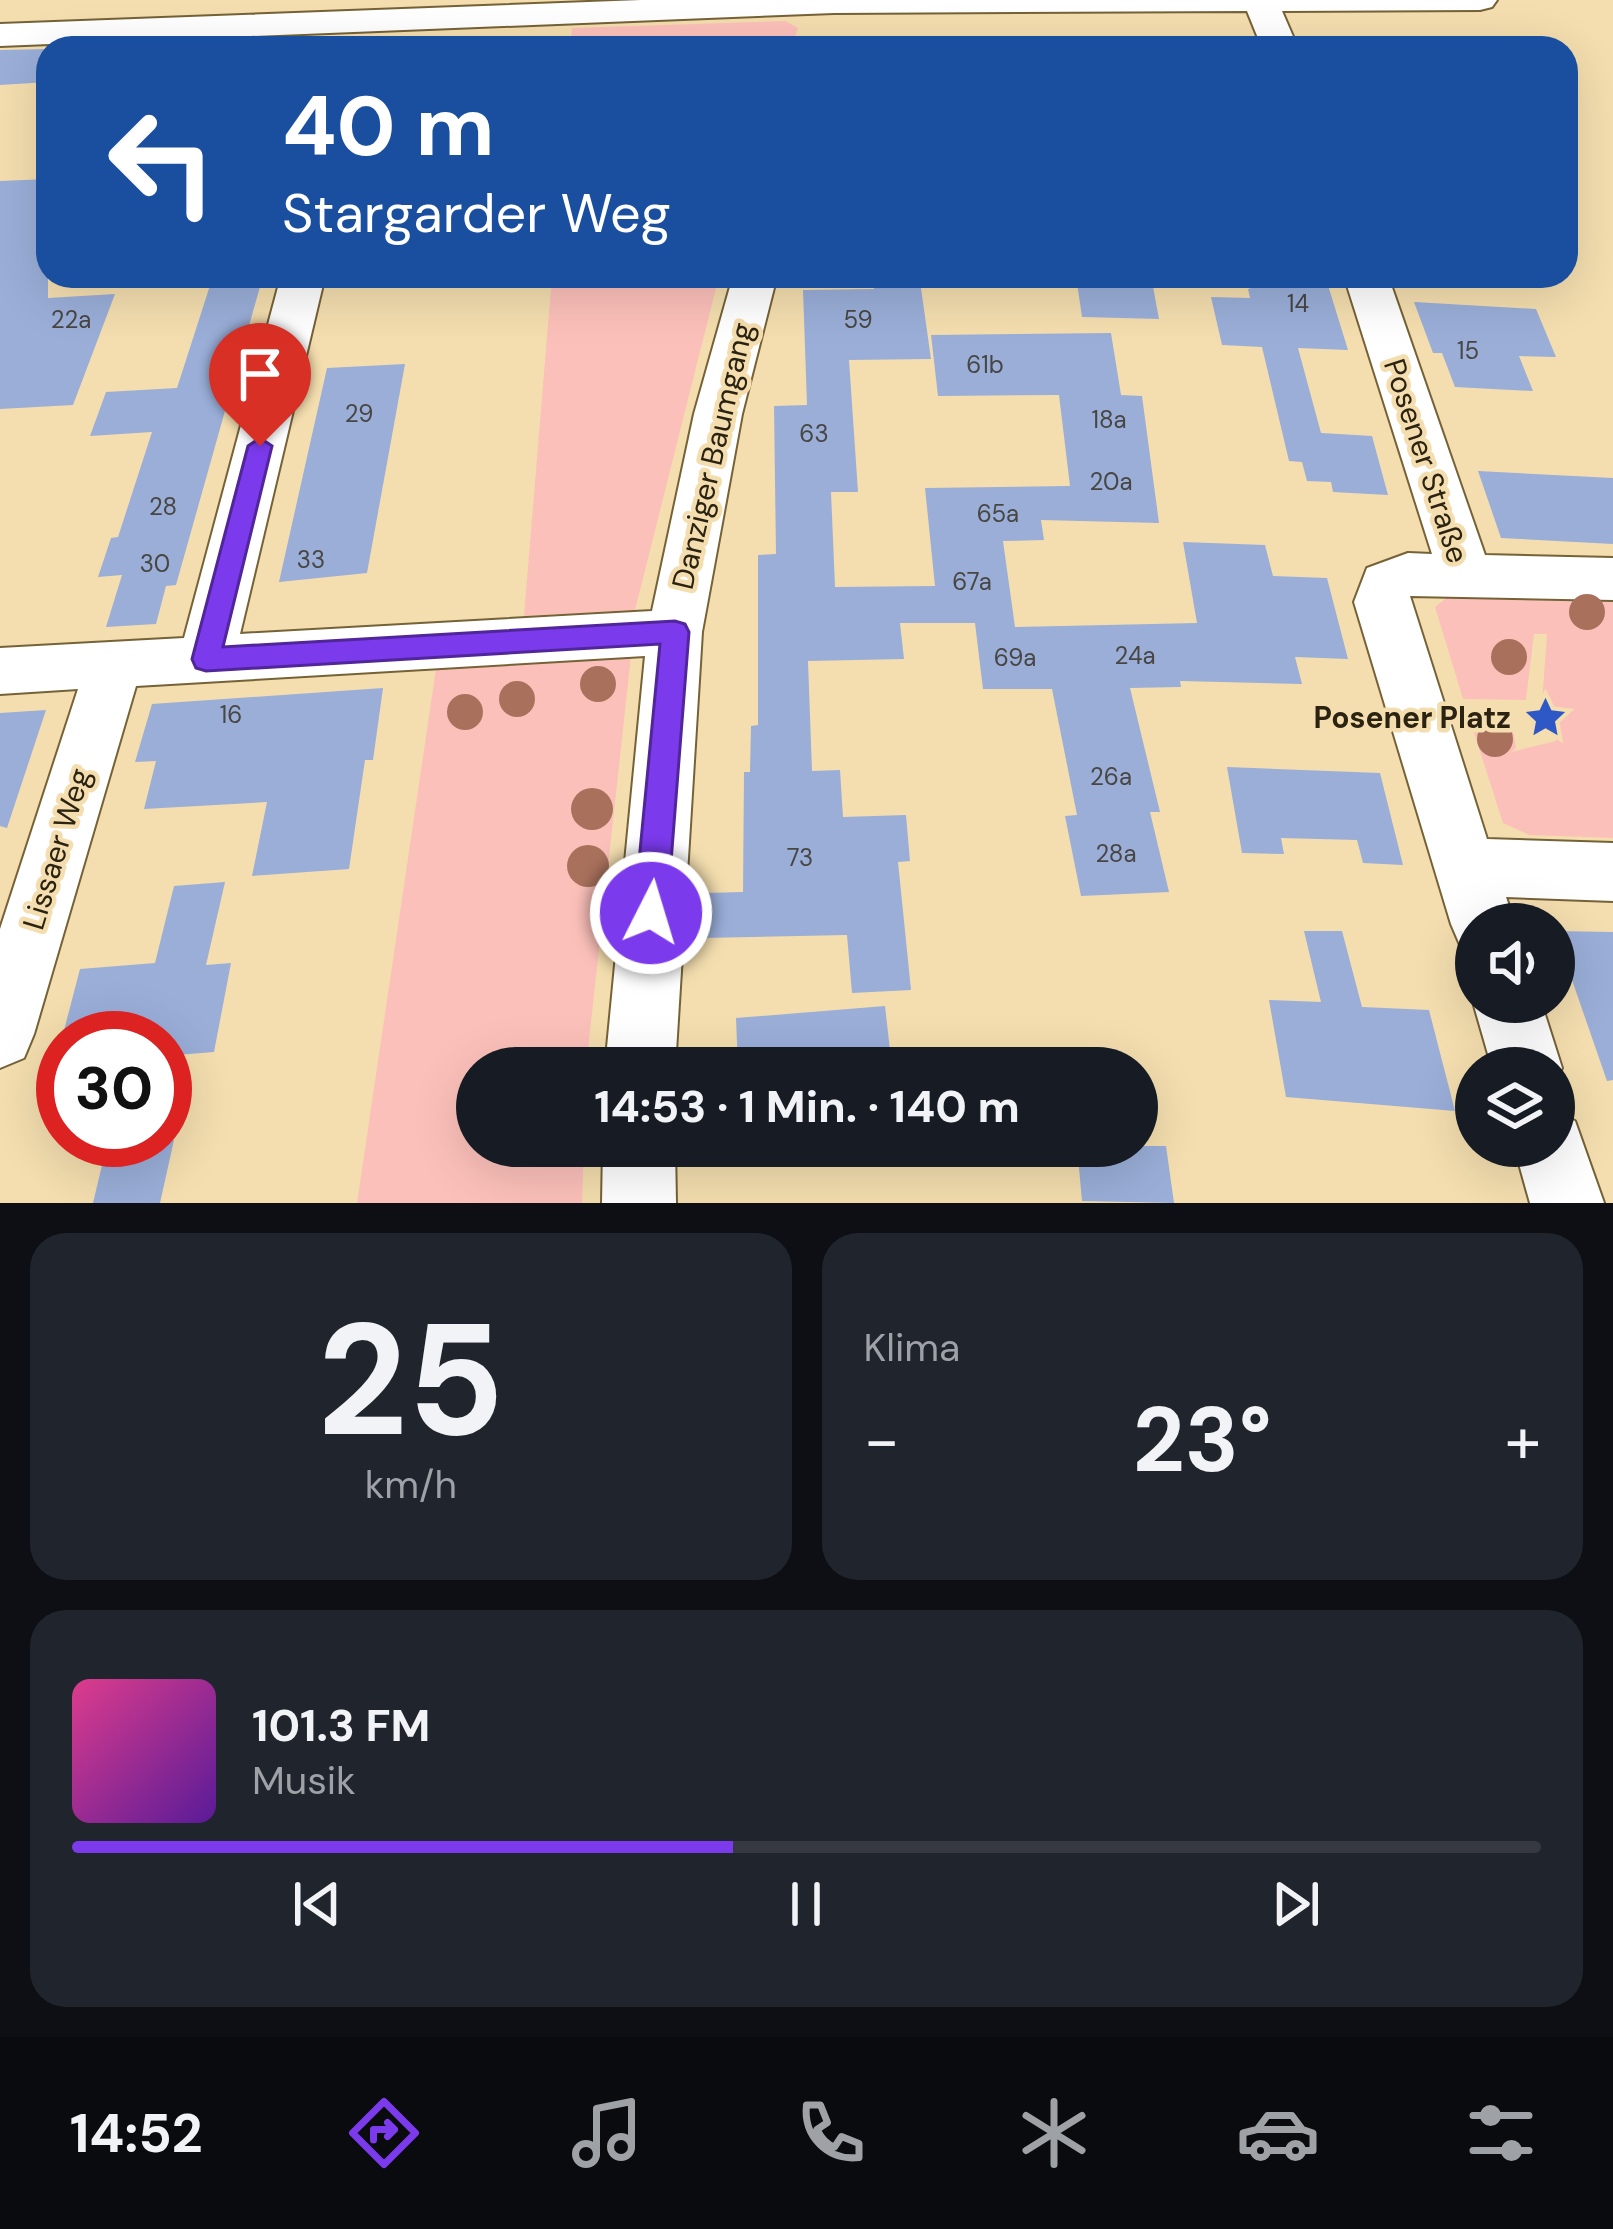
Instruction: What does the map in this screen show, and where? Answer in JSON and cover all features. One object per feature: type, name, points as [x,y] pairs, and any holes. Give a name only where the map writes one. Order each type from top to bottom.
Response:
[{"type":"street","points":[[0,35],[368,23],[578,6],[1480,0]]},
{"type":"street","points":[[1260,1],[1275,36]]},
{"type":"street","points":[[824,36],[834,2]]},
{"type":"street","points":[[206,659],[300,288]]},
{"type":"street","name":"Danziger Baumgang","points":[[642,1047],[675,632],[718,414],[752,288]]},
{"type":"street","name":"Posener Straße","points":[[1370,288],[1465,575],[1408,574],[1386,583],[1381,602],[1475,896]]},
{"type":"street","points":[[1465,575],[1613,579]]},
{"type":"street","points":[[0,671],[675,632]]},
{"type":"street","name":"Lissaer Weg","points":[[0,1034],[114,664]]},
{"type":"street","points":[[1475,896],[1613,872]]},
{"type":"street","points":[[639,1167],[639,1203]]},
{"type":"street","points":[[1557,1167],[1568,1203]]},
{"type":"shaded area","points":[[785,21],[798,28],[796,36],[571,36],[572,28]]},
{"type":"shaded area","points":[[551,288],[716,288],[635,610],[524,616]]},
{"type":"shaded area","name":"Posener Platz","points":[[1450,595],[1613,601],[1613,838],[1529,835],[1503,823],[1467,711],[1510,713],[1516,748],[1511,752],[1556,741],[1542,702],[1547,634],[1534,634],[1526,700],[1463,699],[1435,607]]},
{"type":"shaded area","points":[[631,656],[588,1047],[456,1047],[456,1167],[583,1167],[582,1203],[357,1203],[437,662]]},
{"type":"building","points":[[36,49],[36,83],[0,85],[0,50]]},
{"type":"building","points":[[36,180],[36,288],[48,288],[48,298],[115,294],[73,405],[0,409],[0,181]]},
{"type":"building","points":[[209,288],[260,288],[176,585],[166,586],[156,624],[106,627],[122,575],[98,577],[111,538],[118,537],[152,432],[90,436],[106,392],[177,388]]},
{"type":"building","points":[[921,288],[931,359],[849,360],[858,492],[831,492],[835,587],[935,586],[925,488],[1070,486],[1059,395],[938,396],[931,335],[1111,333],[1121,395],[1142,396],[1159,523],[1041,520],[1044,540],[1003,541],[1015,627],[1197,623],[1183,542],[1265,545],[1273,576],[1327,578],[1348,659],[1295,657],[1302,684],[1180,681],[1181,687],[1130,688],[1160,812],[1150,812],[1169,892],[1081,896],[1065,816],[1077,815],[1052,689],[983,689],[975,623],[900,623],[904,659],[808,661],[812,771],[840,770],[843,817],[906,815],[910,861],[898,862],[911,990],[852,993],[847,935],[704,938],[705,893],[743,892],[744,772],[750,772],[751,726],[758,725],[758,555],[776,554],[774,406],[807,405],[803,290]]},
{"type":"building","points":[[1078,288],[1153,288],[1159,319],[1082,317]]},
{"type":"building","points":[[1329,288],[1348,350],[1298,348],[1321,433],[1372,436],[1388,495],[1333,492],[1331,482],[1307,481],[1302,462],[1289,461],[1262,347],[1222,345],[1211,297],[1250,298],[1248,289]]},
{"type":"building","points":[[1414,302],[1536,309],[1556,357],[1519,356],[1533,391],[1455,387],[1442,353],[1433,353]]},
{"type":"building","points":[[405,364],[367,573],[279,582],[327,368]]},
{"type":"building","points":[[1478,471],[1613,478],[1613,544],[1501,538]]},
{"type":"building","points":[[383,688],[373,760],[365,760],[349,869],[252,876],[267,802],[144,809],[156,761],[135,762],[152,704]]},
{"type":"building","points":[[46,710],[7,828],[0,826],[0,713]]},
{"type":"building","points":[[1227,767],[1380,773],[1403,865],[1363,863],[1357,840],[1281,838],[1284,854],[1242,853]]},
{"type":"building","points":[[225,882],[206,965],[231,963],[214,1052],[192,1054],[192,1011],[69,1011],[80,969],[155,963],[174,886]]},
{"type":"building","points":[[1304,931],[1342,931],[1362,1007],[1429,1010],[1455,1111],[1286,1097],[1269,1000],[1321,1002]]},
{"type":"building","points":[[1575,931],[1613,932],[1613,1080],[1607,1081],[1575,989]]},
{"type":"building","points":[[885,1006],[890,1047],[737,1047],[736,1018]]},
{"type":"building","points":[[1158,1146],[1166,1146],[1174,1203],[1082,1201],[1079,1167],[1158,1167]]},
{"type":"building","points":[[102,1167],[168,1167],[160,1203],[93,1203]]},
{"type":"place","name":"Posener Platz","points":[[1545,718]]},
{"type":"route","points":[[260,446],[206,659],[675,632],[651,913]]}]
